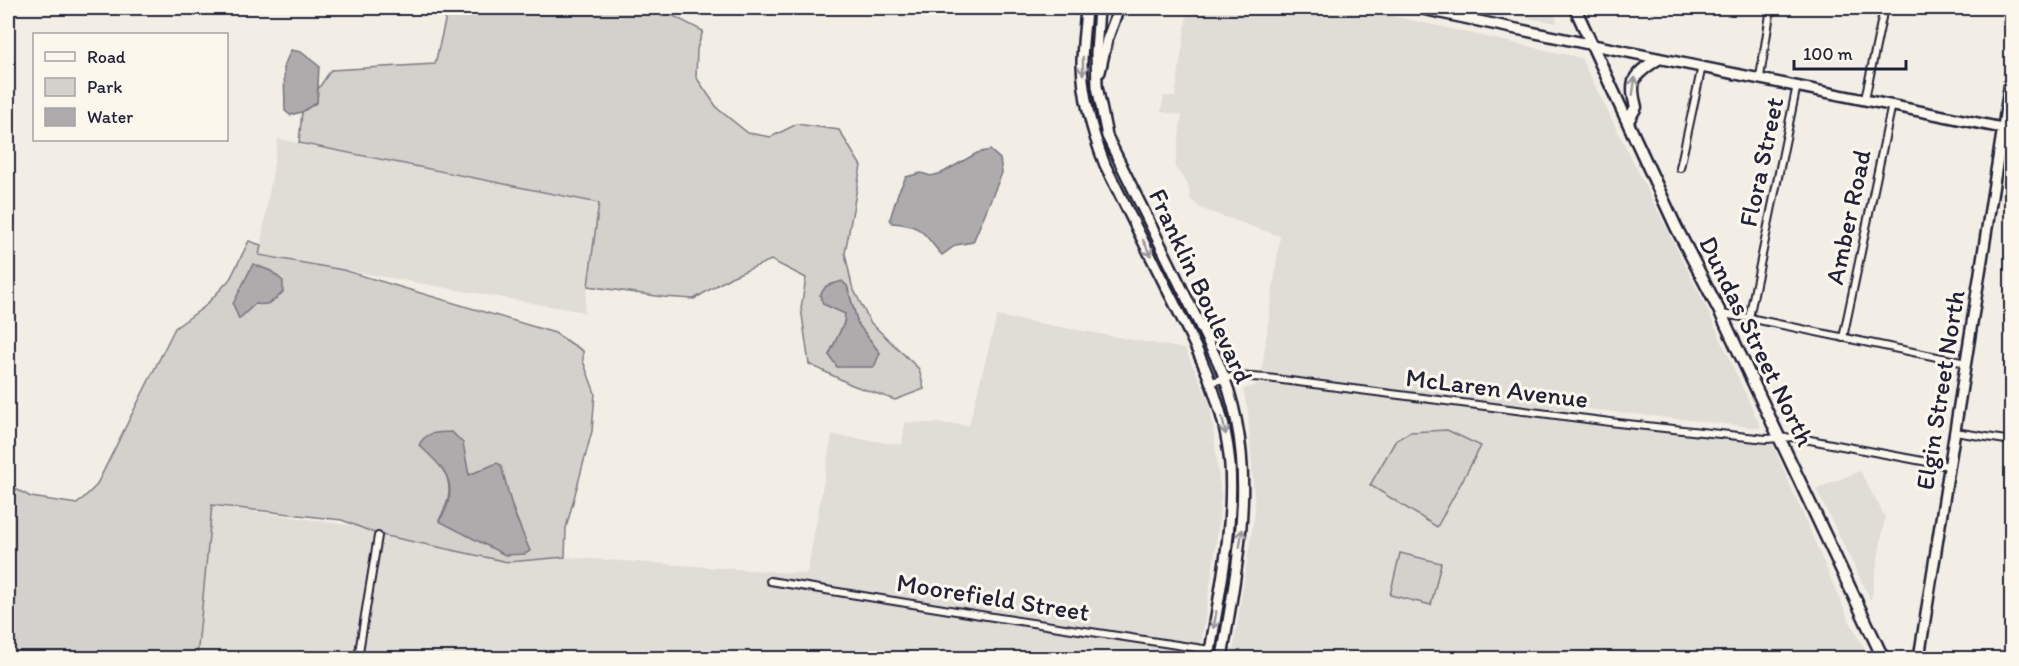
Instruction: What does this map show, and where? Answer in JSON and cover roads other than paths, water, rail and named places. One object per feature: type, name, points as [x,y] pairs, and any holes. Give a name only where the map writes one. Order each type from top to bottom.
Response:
[{"type":"main road","name":"Franklin Boulevard","points":[[1086,8],[1082,63],[1084,92],[1097,143],[1105,165],[1197,350],[1211,382],[1224,427],[1230,464],[1231,505],[1210,654]]},
{"type":"main road","name":"Franklin Boulevard","points":[[1099,8],[1096,53],[1097,86],[1107,136],[1225,378],[1237,422],[1244,483],[1243,523],[1222,658]]},
{"type":"main road","points":[[1097,86],[1107,40],[1119,8]]},
{"type":"main road","points":[[1418,8],[2007,129]]},
{"type":"main road","name":"Dundas Street North","points":[[1575,8],[1676,227],[1721,315],[1883,658]]},
{"type":"main road","points":[[1628,121],[1636,107],[1632,89],[1634,80],[1639,71],[1658,58]]},
{"type":"main road","name":"Elgin Street North","points":[[1919,658],[1966,363],[2007,129],[2012,70]]},
{"type":"street","points":[[1760,78],[1771,8]]},
{"type":"street","points":[[1865,99],[1884,8]]},
{"type":"street","points":[[1680,168],[1702,66]]},
{"type":"street","name":"Flora Street","points":[[1749,318],[1797,85]]},
{"type":"street","name":"Amber Road","points":[[1843,338],[1892,104]]},
{"type":"street","points":[[1721,315],[1749,318],[1966,363]]},
{"type":"street","name":"McLaren Avenue","points":[[1211,382],[1236,376],[1267,378],[1766,440],[1794,437],[1949,466]]},
{"type":"street","points":[[1955,432],[2012,441]]},
{"type":"street","points":[[358,658],[378,536]]},
{"type":"street","name":"Moorefield Street","points":[[770,581],[1210,654]]},
{"type":"water","points":[[291,50],[301,52],[319,66],[317,102],[302,112],[290,115],[285,111],[284,66]]},
{"type":"water","points":[[990,150],[1000,159],[1002,173],[973,242],[956,245],[942,255],[917,228],[892,223],[890,219],[906,177],[921,173],[931,176],[942,173],[977,153]]},
{"type":"water","points":[[253,264],[271,271],[283,281],[283,292],[270,302],[255,304],[239,319],[233,304]]},
{"type":"water","points":[[842,281],[847,286],[858,324],[880,353],[874,367],[837,367],[829,355],[844,323],[845,314],[823,304],[820,295],[826,286]]},
{"type":"water","points":[[452,432],[463,443],[469,475],[497,463],[501,465],[513,510],[530,551],[525,554],[505,555],[439,521],[450,493],[447,477],[432,457],[419,445],[429,435]]}]
